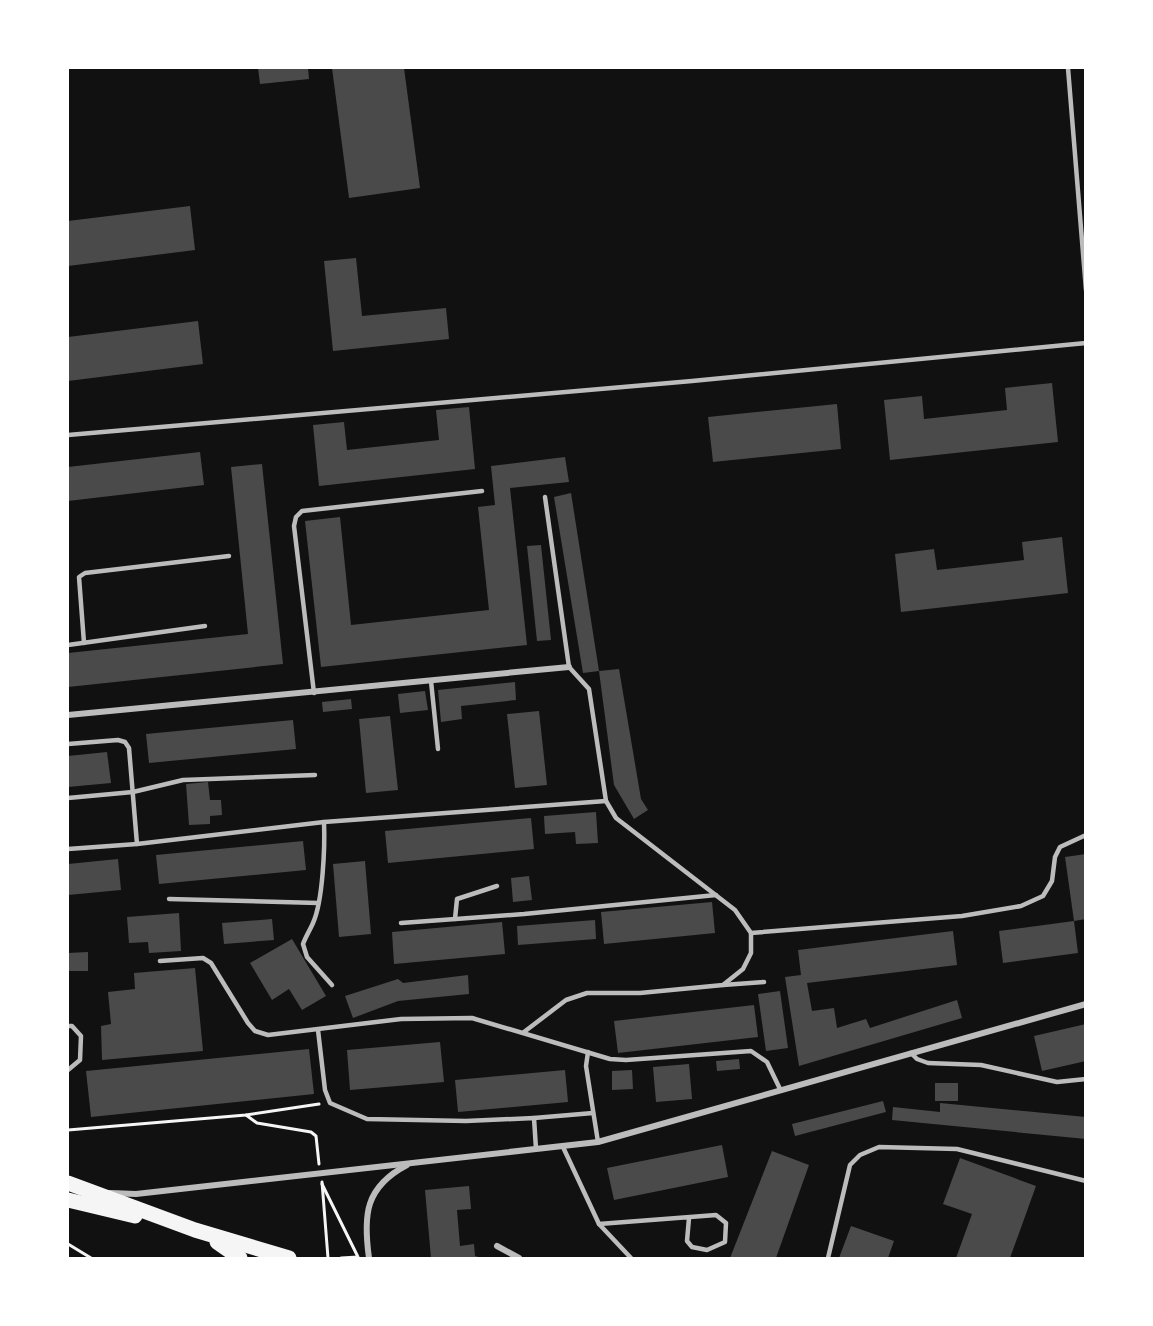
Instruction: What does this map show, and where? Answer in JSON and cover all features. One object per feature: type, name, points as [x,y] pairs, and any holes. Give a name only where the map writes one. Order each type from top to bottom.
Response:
[{"type":"main road","points":[[68,1183],[195,1230],[240,1258]]},
{"type":"main road","points":[[68,1200],[195,1230],[289,1258]]},
{"type":"street","points":[[68,715],[569,667]]},
{"type":"street","points":[[89,1191],[136,1194],[598,1142],[1086,1004]]},
{"type":"street","points":[[369,1258],[366,1222],[374,1191],[384,1180],[410,1163]]},
{"type":"street","points":[[497,1246],[519,1258]]},
{"type":"lane","points":[[1068,68],[1086,290]]},
{"type":"lane","points":[[68,435],[692,381],[1086,343]]},
{"type":"lane","points":[[314,693],[294,526],[296,517],[302,512],[482,491]]},
{"type":"lane","points":[[545,497],[569,667],[589,689],[606,801],[616,818],[735,910],[752,933],[751,953],[743,969],[723,985]]},
{"type":"lane","points":[[84,643],[79,578],[85,573],[229,556]]},
{"type":"lane","points":[[68,645],[205,626]]},
{"type":"lane","points":[[431,681],[438,749]]},
{"type":"lane","points":[[68,744],[118,740],[125,742],[129,748],[137,844]]},
{"type":"lane","points":[[68,798],[133,792],[183,780],[315,775]]},
{"type":"lane","points":[[68,849],[137,844],[324,822],[606,801]]},
{"type":"lane","points":[[324,822],[325,851],[318,903],[313,924],[303,944],[307,957],[332,985]]},
{"type":"lane","points":[[752,933],[962,916],[1021,906],[1043,896],[1052,880],[1054,857],[1060,847],[1086,835]]},
{"type":"lane","points":[[455,919],[457,899],[497,886]]},
{"type":"lane","points":[[401,923],[716,895]]},
{"type":"lane","points":[[169,899],[318,903]]},
{"type":"lane","points":[[160,961],[203,958],[211,963],[255,1031],[268,1035],[401,1019],[472,1018],[588,1052],[626,1060],[751,1051],[767,1062],[780,1089]]},
{"type":"lane","points":[[524,1032],[566,1000],[587,993],[640,993],[764,982]]},
{"type":"lane","points":[[68,1026],[77,1030],[81,1036],[80,1060],[68,1070]]},
{"type":"lane","points":[[318,1030],[325,1090],[330,1103],[367,1119],[466,1121],[593,1113]]},
{"type":"lane","points":[[588,1052],[586,1066],[598,1142]]},
{"type":"lane","points":[[910,1052],[917,1059],[928,1063],[981,1065],[1057,1082],[1086,1079]]},
{"type":"lane","points":[[534,1118],[536,1149]]},
{"type":"lane","points":[[563,1147],[599,1224],[631,1258]]},
{"type":"lane","points":[[828,1258],[850,1165],[860,1155],[879,1147],[957,1149],[1086,1181]]},
{"type":"lane","points":[[599,1224],[716,1215],[723,1218],[726,1223],[725,1242],[706,1250],[692,1247],[687,1241],[689,1218]]},
{"type":"path","points":[[68,1130],[246,1115],[330,1103]]},
{"type":"path","points":[[246,1115],[257,1123],[311,1132],[316,1136],[328,1258]]},
{"type":"path","points":[[321,1182],[358,1257],[341,1258]]},
{"type":"path","points":[[68,1244],[91,1258]]},
{"type":"building","points":[[258,68],[308,68],[309,79],[260,84]]},
{"type":"building","points":[[332,68],[404,68],[420,188],[349,198]]},
{"type":"building","points":[[190,206],[195,250],[68,266],[68,221]]},
{"type":"building","points":[[356,258],[362,316],[446,308],[449,339],[333,351],[324,261]]},
{"type":"building","points":[[198,321],[203,364],[68,381],[68,337]]},
{"type":"building","points":[[1052,383],[1058,442],[890,460],[884,400],[922,396],[924,419],[1007,410],[1005,388]]},
{"type":"building","points":[[837,404],[841,449],[713,462],[708,417]]},
{"type":"building","points":[[469,407],[475,469],[319,486],[313,425],[344,422],[347,450],[439,440],[436,410]]},
{"type":"building","points":[[200,452],[204,485],[68,501],[68,467]]},
{"type":"building","points":[[565,457],[569,482],[510,488],[527,645],[321,667],[305,521],[340,517],[351,625],[489,610],[478,507],[495,505],[491,466]]},
{"type":"building","points":[[262,464],[283,664],[68,687],[68,653],[248,634],[231,467]]},
{"type":"building","points":[[571,493],[599,671],[583,673],[554,497]]},
{"type":"building","points":[[1062,537],[1068,593],[901,612],[895,554],[934,549],[937,570],[1024,560],[1022,542]]},
{"type":"building","points":[[541,545],[551,640],[537,641],[527,546]]},
{"type":"building","points":[[619,669],[641,799],[648,810],[634,819],[614,785],[599,671]]},
{"type":"building","points":[[515,682],[516,700],[461,706],[462,719],[441,722],[438,690]]},
{"type":"building","points":[[425,691],[428,710],[400,713],[398,694]]},
{"type":"building","points":[[351,699],[352,709],[323,712],[322,702]]},
{"type":"building","points":[[539,711],[547,785],[515,788],[507,714]]},
{"type":"building","points":[[390,716],[398,790],[366,793],[359,719]]},
{"type":"building","points":[[293,720],[296,749],[149,763],[146,734]]},
{"type":"building","points":[[107,752],[111,783],[68,787],[68,756]]},
{"type":"building","points":[[208,782],[210,800],[221,800],[222,815],[210,816],[210,824],[189,825],[186,784]]},
{"type":"building","points":[[596,812],[598,843],[576,844],[575,832],[545,834],[544,816]]},
{"type":"building","points":[[531,818],[534,849],[388,863],[385,831]]},
{"type":"building","points":[[303,841],[306,870],[159,884],[156,855]]},
{"type":"building","points":[[1086,854],[1086,919],[1074,921],[1065,857]]},
{"type":"building","points":[[118,859],[121,890],[68,895],[68,864]]},
{"type":"building","points":[[365,861],[371,934],[339,937],[333,864]]},
{"type":"building","points":[[529,876],[532,900],[513,902],[511,878]]},
{"type":"building","points":[[712,902],[715,933],[604,944],[601,912]]},
{"type":"building","points":[[179,913],[181,951],[149,953],[148,942],[129,943],[127,917]]},
{"type":"building","points":[[272,919],[274,940],[224,944],[222,923]]},
{"type":"building","points":[[595,920],[596,939],[518,945],[517,926]]},
{"type":"building","points":[[1074,921],[1078,953],[1003,963],[999,931]]},
{"type":"building","points":[[502,922],[505,954],[394,964],[392,932]]},
{"type":"building","points":[[953,931],[957,965],[807,983],[812,1011],[834,1008],[837,1028],[866,1019],[870,1028],[957,1000],[962,1018],[799,1066],[785,977],[801,975],[798,950]]},
{"type":"building","points":[[292,939],[326,996],[302,1010],[289,989],[272,1000],[250,963]]},
{"type":"building","points":[[88,952],[88,971],[68,971],[68,953]]},
{"type":"building","points":[[195,968],[203,1051],[102,1060],[101,1026],[111,1024],[108,992],[135,989],[134,973]]},
{"type":"building","points":[[468,975],[469,994],[398,1001],[353,1018],[345,996],[398,979],[403,983]]},
{"type":"building","points":[[780,991],[788,1048],[766,1051],[758,994]]},
{"type":"building","points":[[754,1005],[758,1037],[618,1053],[614,1021]]},
{"type":"building","points":[[1086,1024],[1086,1061],[1042,1071],[1034,1036]]},
{"type":"building","points":[[440,1042],[444,1082],[350,1090],[347,1050]]},
{"type":"building","points":[[309,1049],[314,1094],[91,1117],[86,1071]]},
{"type":"building","points":[[739,1059],[740,1069],[717,1071],[716,1061]]},
{"type":"building","points":[[689,1064],[692,1099],[656,1102],[653,1067]]},
{"type":"building","points":[[565,1070],[568,1102],[458,1112],[455,1080]]},
{"type":"building","points":[[632,1070],[633,1089],[612,1090],[612,1071]]},
{"type":"building","points":[[935,1083],[958,1083],[958,1101],[935,1101]]},
{"type":"building","points":[[883,1101],[886,1112],[795,1136],[792,1124]]},
{"type":"building","points":[[940,1103],[1086,1117],[1086,1139],[892,1120],[893,1107],[940,1112]]},
{"type":"building","points":[[722,1145],[728,1177],[614,1200],[607,1168]]},
{"type":"building","points":[[772,1151],[809,1165],[776,1258],[730,1258]]},
{"type":"building","points":[[960,1158],[1036,1186],[1010,1258],[956,1258],[972,1214],[943,1204]]},
{"type":"building","points":[[469,1186],[471,1209],[457,1210],[460,1246],[474,1244],[475,1256],[482,1258],[431,1258],[425,1190]]},
{"type":"building","points":[[851,1226],[894,1241],[888,1258],[839,1258]]}]
